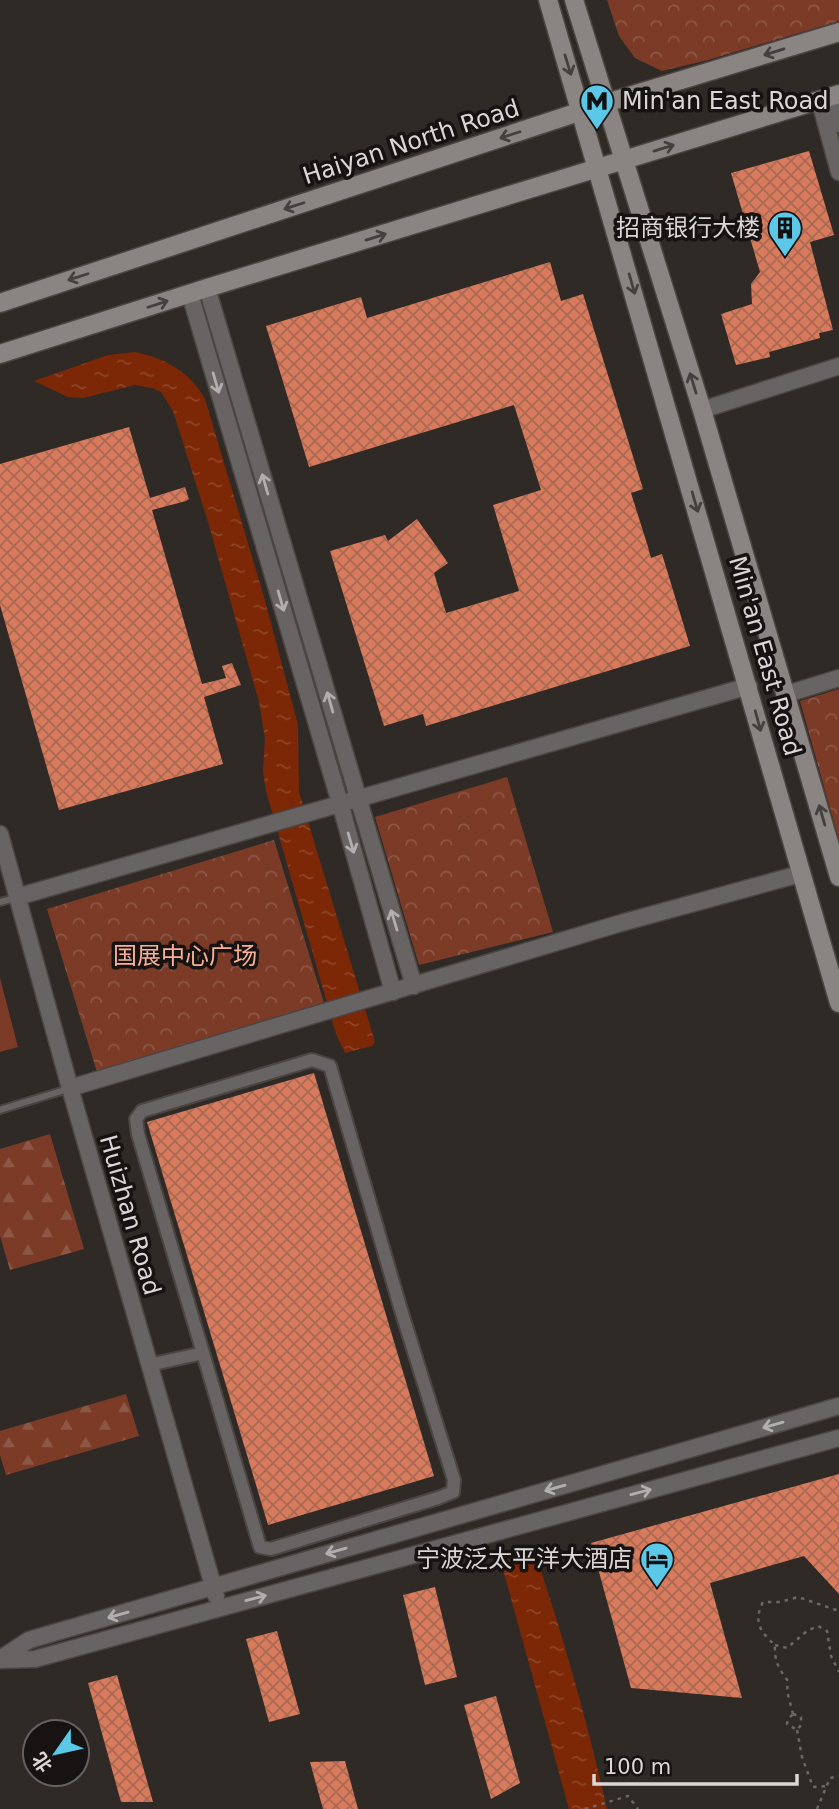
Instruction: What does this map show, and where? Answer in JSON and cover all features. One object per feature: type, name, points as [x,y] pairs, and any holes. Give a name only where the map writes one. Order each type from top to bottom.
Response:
[{"type":"main road","name":"Min'an East Road","points":[[548,0],[839,1003]]},
{"type":"main road","name":"Min'an East Road","points":[[574,0],[702,410],[839,877]]},
{"type":"main road","name":"Haiyan North Road","points":[[0,303],[606,103],[839,32]]},
{"type":"main road","points":[[0,354],[830,98]]},
{"type":"street","points":[[830,98],[839,124]]},
{"type":"street","points":[[830,98],[839,172]]},
{"type":"street","points":[[199,291],[358,797],[414,986]]},
{"type":"street","points":[[199,291],[393,992]]},
{"type":"street","points":[[702,410],[839,366]]},
{"type":"street","points":[[786,694],[839,678]]},
{"type":"street","points":[[17,897],[748,686]]},
{"type":"street","name":"Huizhan Road","points":[[0,834],[69,1088],[219,1608]]},
{"type":"street","points":[[69,1088],[621,923],[800,874]]},
{"type":"street","points":[[312,1060],[330,1066],[454,1480],[453,1492],[271,1549],[260,1547],[203,1353],[135,1119],[142,1111],[312,1060]]},
{"type":"street","points":[[149,1365],[203,1353]]},
{"type":"street","points":[[0,1660],[29,1640],[839,1406]]},
{"type":"street","points":[[0,1660],[34,1659],[839,1438]]},
{"type":"lane","points":[[0,902],[17,897]]},
{"type":"lane","points":[[0,1110],[69,1088]]},
{"type":"path","points":[[839,1611],[798,1597],[780,1602],[763,1602],[757,1613],[765,1636],[775,1645],[787,1648],[807,1630],[818,1626],[827,1631],[831,1656],[839,1672]]},
{"type":"path","points":[[775,1645],[774,1656],[778,1668],[788,1681],[787,1691],[793,1714],[787,1724],[797,1730],[802,1757],[813,1787],[827,1786]]},
{"type":"path","points":[[793,1714],[801,1717],[801,1725],[797,1730]]},
{"type":"path","points":[[817,1809],[830,1778],[839,1776]]},
{"type":"path","points":[[585,1809],[628,1796],[638,1809]]},
{"type":"green space","points":[[607,0],[839,0],[839,21],[662,71],[635,58],[619,36]]},
{"type":"green space","points":[[839,689],[839,840],[800,701]]},
{"type":"green space","points":[[507,777],[553,932],[419,965],[375,817]]},
{"type":"green space","name":"国展中心广场","points":[[274,840],[324,1003],[97,1072],[47,909]]},
{"type":"green space","points":[[0,978],[18,1047],[0,1052]]},
{"type":"green space","points":[[50,1134],[84,1249],[10,1270],[0,1236],[0,1149]]},
{"type":"green space","points":[[126,1394],[139,1436],[6,1475],[0,1455],[0,1431]]},
{"type":"water","points":[[135,352],[176,368],[192,381],[205,399],[264,597],[298,725],[299,792],[375,1042],[372,1046],[345,1053],[336,1034],[266,791],[263,771],[265,738],[259,702],[208,522],[173,411],[161,392],[152,388],[135,385],[83,398],[68,397],[34,381],[108,355]]},
{"type":"water","points":[[534,1550],[574,1678],[607,1809],[569,1809],[501,1562]]},
{"type":"building","name":"招商银行大楼","points":[[809,151],[834,235],[810,242],[833,330],[819,333],[820,338],[769,352],[770,357],[736,365],[721,314],[752,304],[751,284],[760,272],[731,173]]},
{"type":"building","points":[[550,262],[561,301],[583,294],[643,489],[631,493],[651,558],[662,554],[690,646],[426,726],[423,714],[384,726],[330,551],[385,535],[388,541],[417,519],[448,563],[434,573],[446,613],[519,591],[493,505],[541,490],[514,405],[309,467],[266,326],[361,297],[367,318]]},
{"type":"building","points":[[129,427],[150,498],[185,487],[189,499],[152,510],[202,684],[226,678],[222,666],[232,663],[241,685],[204,697],[223,764],[59,810],[0,605],[0,464]]},
{"type":"building","points":[[314,1073],[434,1476],[268,1525],[147,1122]]},
{"type":"building","name":"宁波泛太平洋大酒店","points":[[839,1474],[839,1594],[804,1556],[710,1583],[742,1698],[631,1688],[591,1543]]},
{"type":"building","points":[[435,1587],[457,1677],[425,1685],[403,1595]]},
{"type":"building","points":[[277,1631],[300,1714],[269,1722],[246,1639]]},
{"type":"building","points":[[117,1675],[153,1802],[121,1802],[88,1683]]},
{"type":"building","points":[[496,1696],[520,1783],[491,1799],[464,1705]]},
{"type":"building","points":[[345,1761],[358,1809],[323,1809],[310,1762]]},
{"type":"place","name":"Min'an East Road","points":[[597,131]]},
{"type":"place","name":"招商银行大楼","points":[[785,258]]},
{"type":"place","name":"宁波泛太平洋大酒店","points":[[657,1589]]}]
